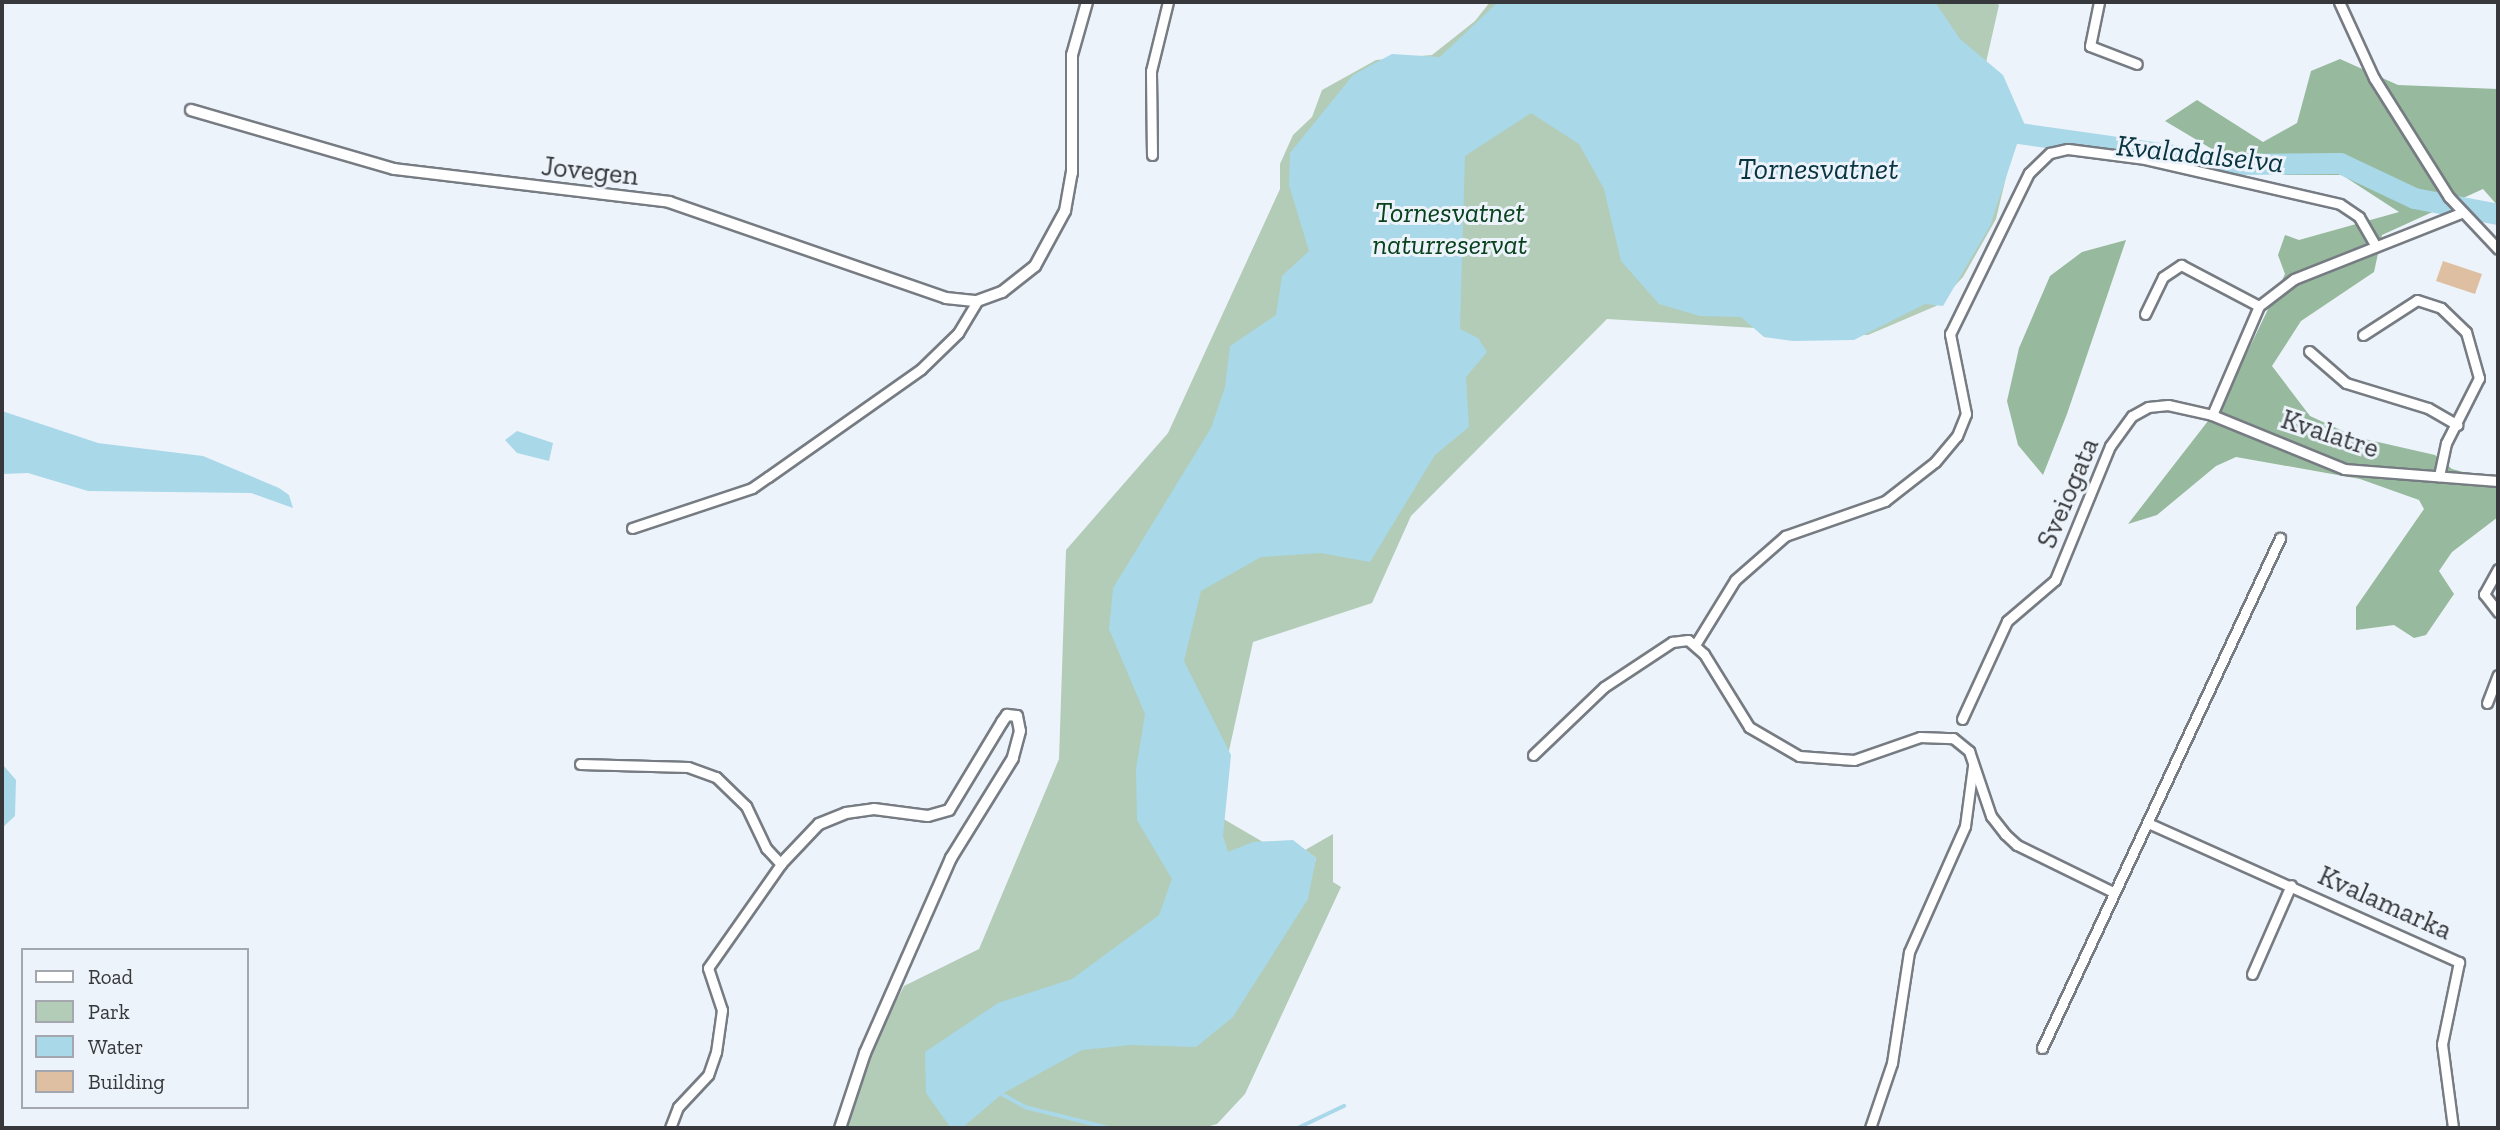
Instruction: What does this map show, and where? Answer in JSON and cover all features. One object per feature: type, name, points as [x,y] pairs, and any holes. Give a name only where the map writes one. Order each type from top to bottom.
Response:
[{"type":"street","points":[[632,528],[768,477],[921,369],[958,333],[977,301],[1002,292],[1035,266],[1065,211],[1072,173],[1072,55],[1087,2]]},
{"type":"street","points":[[1152,155],[1151,71],[1168,2]]},
{"type":"street","points":[[2099,2],[2090,46],[2137,64]]},
{"type":"street","points":[[2339,2],[2374,78],[2461,213],[2498,249]]},
{"type":"street","name":"Jovegen","points":[[191,110],[394,169],[669,202],[946,298],[977,301]]},
{"type":"street","points":[[1695,645],[1735,580],[1784,536],[1855,508],[1885,501],[1906,488],[1957,436],[1966,414],[1950,334],[1956,317],[2029,173],[2050,153],[2068,149],[2145,159],[2340,204],[2359,217],[2376,247]]},
{"type":"street","points":[[2212,415],[2259,306],[2294,279],[2461,213]]},
{"type":"street","points":[[2145,314],[2163,277],[2181,265],[2259,306]]},
{"type":"street","points":[[2363,335],[2417,300],[2455,319],[2475,352],[2479,378],[2442,452],[2439,476]]},
{"type":"street","name":"Kvalatre","points":[[2309,351],[2346,383],[2428,408],[2457,425]]},
{"type":"street","name":"Sveiogata","points":[[1962,719],[2007,621],[2054,580],[2110,446],[2125,424],[2148,407],[2168,405],[2212,415]]},
{"type":"street","name":"Kvalatre","points":[[2212,415],[2344,469],[2498,481]]},
{"type":"street","points":[[2042,1048],[2280,538]]},
{"type":"street","points":[[2498,569],[2484,594],[2498,612]]},
{"type":"street","points":[[1533,755],[1604,687],[1672,642],[1695,645]]},
{"type":"street","points":[[1695,645],[1740,716],[1777,748],[1816,760],[1854,760],[1943,735],[1963,744],[1974,761],[1991,816],[2017,845],[2113,892]]},
{"type":"street","points":[[2487,703],[2495,693],[2498,675]]},
{"type":"street","points":[[670,1128],[678,1107],[708,1075],[716,1052],[722,1010],[708,968],[781,864],[820,824],[846,813],[874,809],[928,816],[949,810],[1007,715],[1017,716],[1020,731],[1013,758],[951,858],[865,1053],[841,1128]]},
{"type":"street","points":[[1870,1128],[1892,1063],[1909,952],[1965,826],[1974,761]]},
{"type":"street","points":[[580,764],[688,767],[716,776],[746,806],[766,848],[781,864]]},
{"type":"street","name":"Kvalamarka","points":[[2148,823],[2459,962],[2442,1044],[2453,1128]]},
{"type":"street","name":"Kvalamarka","points":[[2252,974],[2291,886]]},
{"type":"green space","name":"Tornesvatnet","points":[[1490,2],[1994,2],[1999,5],[1985,67],[2018,127],[1996,219],[1963,277],[1936,306],[1868,335],[1607,319],[1411,516],[1372,603],[1253,642],[1215,814],[1313,871],[1316,858],[1305,850],[1333,834],[1333,882],[1341,887],[1245,1094],[1217,1124],[1203,1128],[843,1128],[865,1060],[904,986],[979,949],[1059,759],[1066,550],[1168,433],[1280,189],[1280,164],[1293,135],[1312,117],[1322,90],[1376,60],[1432,55],[1475,21]]},
{"type":"green space","points":[[2340,59],[2398,85],[2498,89],[2498,206],[2483,189],[2382,235],[2374,272],[2301,321],[2272,366],[2310,416],[2356,437],[2435,455],[2452,469],[2498,481],[2498,517],[2452,552],[2439,571],[2454,594],[2426,635],[2414,638],[2394,625],[2356,630],[2356,607],[2424,509],[2419,500],[2360,479],[2236,457],[2216,466],[2157,515],[2128,524],[2208,421],[2244,359],[2285,274],[2278,255],[2285,235],[2299,240],[2399,212],[2342,175],[2287,175],[2237,164],[2165,121],[2197,100],[2263,142],[2297,123],[2311,71]]},
{"type":"green space","points":[[2126,240],[2067,414],[2043,475],[2018,445],[2007,401],[2019,348],[2050,276],[2082,252]]},
{"type":"water","name":"Tornesvatnet","points":[[1498,2],[1935,2],[1960,39],[2003,75],[2024,123],[1990,226],[1943,306],[1925,304],[1854,340],[1793,341],[1764,337],[1741,317],[1700,316],[1659,304],[1621,261],[1604,189],[1579,144],[1531,113],[1465,156],[1460,329],[1478,338],[1487,352],[1466,377],[1469,427],[1435,455],[1370,562],[1321,553],[1261,557],[1201,591],[1184,661],[1231,755],[1223,836],[1228,852],[1253,842],[1293,840],[1316,858],[1308,899],[1233,1017],[1196,1047],[1131,1045],[1082,1050],[1002,1094],[962,1128],[951,1128],[926,1093],[925,1052],[998,1003],[1072,979],[1159,915],[1172,879],[1137,820],[1136,769],[1145,714],[1109,629],[1113,588],[1211,428],[1225,387],[1230,346],[1276,315],[1282,276],[1309,251],[1289,185],[1290,153],[1353,75],[1392,54],[1440,57]]},
{"type":"water","points":[[2,411],[98,443],[203,456],[279,488],[289,495],[293,508],[251,493],[88,491],[28,473],[2,474]]},
{"type":"water","points":[[517,431],[553,443],[549,461],[517,453],[505,440]]},
{"type":"water","points":[[3,765],[16,780],[15,816],[2,828]]},
{"type":"building","points":[[2443,261],[2482,274],[2475,294],[2436,281]]},
{"type":"waterway","name":"Kvaladalselva","points":[[2019,133],[2237,164],[2340,163],[2414,198],[2498,214]]},
{"type":"waterway","points":[[1002,1094],[1025,1107],[1109,1128]]},
{"type":"waterway","points":[[1298,1128],[1344,1106]]},
{"type":"park label","name":"Tornesvatnet naturreservat","points":[[1450,229]]}]
